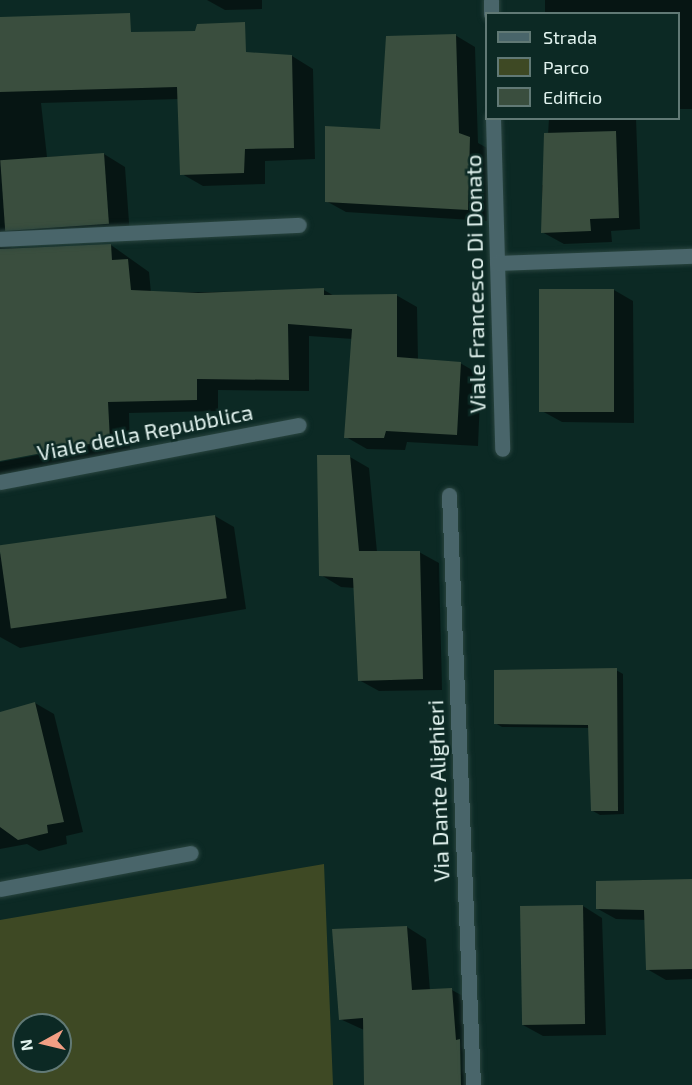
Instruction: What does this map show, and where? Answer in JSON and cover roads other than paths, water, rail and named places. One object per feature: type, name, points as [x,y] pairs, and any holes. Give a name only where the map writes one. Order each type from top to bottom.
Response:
[{"type":"street","name":"Viale Francesco Di Donato","points":[[493,120],[502,449]]},
{"type":"street","points":[[0,239],[299,225]]},
{"type":"street","points":[[497,263],[692,256]]},
{"type":"street","name":"Viale della Repubblica","points":[[0,482],[299,425]]},
{"type":"street","name":"Via Dante Alighieri","points":[[448,495],[473,1085]]},
{"type":"street","points":[[0,889],[192,853]]}]
